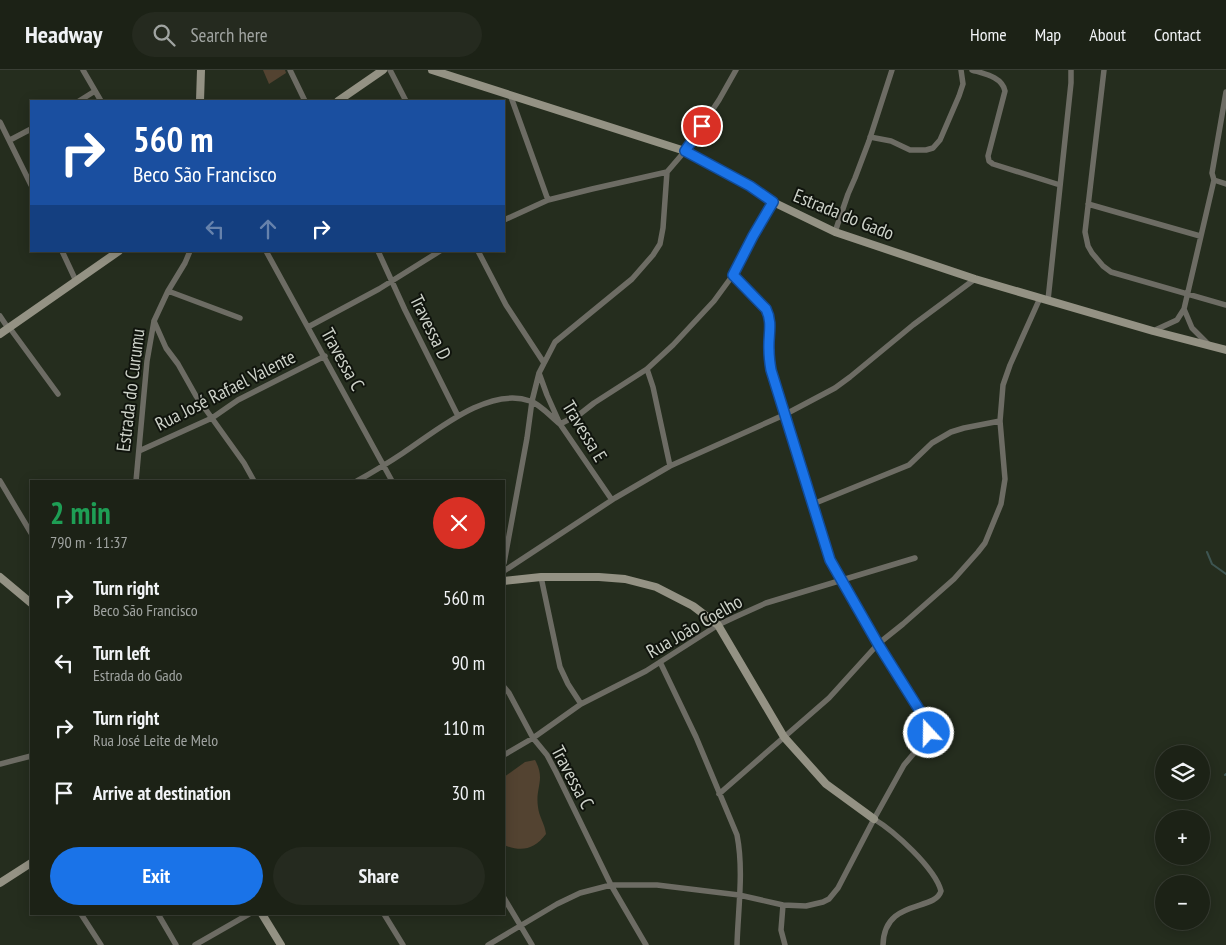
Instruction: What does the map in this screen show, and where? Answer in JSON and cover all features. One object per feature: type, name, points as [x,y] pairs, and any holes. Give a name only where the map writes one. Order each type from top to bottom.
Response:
[{"type":"street","points":[[84,70],[100,100]]},
{"type":"street","points":[[200,100],[201,70]]},
{"type":"street","points":[[290,70],[305,100]]},
{"type":"street","points":[[339,100],[383,70]]},
{"type":"street","points":[[390,70],[405,100]]},
{"type":"street","name":"Estrada do Gado","points":[[432,70],[685,151],[750,186],[773,202],[835,232],[975,279],[1152,331],[1226,350]]},
{"type":"street","points":[[505,558],[532,401],[539,373],[555,342],[632,279],[654,255],[660,244],[663,228],[667,172],[685,151],[719,100],[736,70]]},
{"type":"street","points":[[835,232],[870,138],[892,70]]},
{"type":"street","points":[[870,138],[891,141],[910,150],[933,148],[940,140],[961,90],[963,84],[961,70]]},
{"type":"street","points":[[972,70],[996,78],[1005,91],[988,160],[993,164],[1060,185]]},
{"type":"street","points":[[718,794],[829,698],[878,644],[954,579],[978,552],[988,537],[1001,504],[1005,479],[1000,421],[1001,395],[1006,374],[1044,299],[1060,185],[1071,70]]},
{"type":"street","points":[[1104,70],[1088,204],[1086,239],[1092,253],[1111,272],[1226,304]]},
{"type":"street","points":[[81,100],[95,91]]},
{"type":"street","points":[[1152,331],[1178,320],[1184,309],[1214,180],[1212,173],[1226,92]]},
{"type":"street","points":[[511,96],[548,200]]},
{"type":"street","points":[[0,122],[30,183]]},
{"type":"street","points":[[10,140],[30,130]]},
{"type":"street","points":[[505,220],[548,200],[667,172]]},
{"type":"street","points":[[1214,180],[1226,184]]},
{"type":"street","points":[[359,480],[385,466],[458,416],[488,403],[518,398],[532,401],[560,424],[580,414],[647,369],[701,316],[733,275],[773,202]]},
{"type":"street","points":[[1088,204],[1200,236]]},
{"type":"street","points":[[62,252],[76,281]]},
{"type":"street","points":[[0,334],[116,252]]},
{"type":"street","name":"Estrada do Curumu","points":[[136,480],[147,362],[154,322],[168,291],[190,252]]},
{"type":"street","name":"Travessa C","points":[[267,252],[392,480]]},
{"type":"street","name":"Travessa D","points":[[379,252],[393,280],[404,310],[458,416]]},
{"type":"street","name":"Rua José Rafael Valente","points":[[308,327],[393,280],[438,252]]},
{"type":"street","points":[[479,252],[506,305],[544,363]]},
{"type":"street","points":[[488,945],[557,904],[580,893],[611,885],[657,885],[739,896],[783,905],[816,904],[829,899],[838,888],[904,765],[929,733],[925,719],[878,644],[830,560],[771,370],[769,349],[771,323],[769,316],[766,309],[733,275]]},
{"type":"street","points":[[505,570],[612,500],[670,466],[784,415],[835,388],[913,325],[975,279]]},
{"type":"street","points":[[168,291],[240,318]]},
{"type":"street","points":[[1184,309],[1192,328],[1209,346]]},
{"type":"street","points":[[0,316],[58,394]]},
{"type":"street","points":[[154,322],[166,348],[178,364],[196,396],[244,463],[253,480]]},
{"type":"street","name":"Rua José Rafael Valente","points":[[139,451],[212,418],[238,400],[325,356]]},
{"type":"street","points":[[647,369],[653,387],[670,466]]},
{"type":"street","name":"Travessa E","points":[[539,373],[560,424],[612,500]]},
{"type":"street","points":[[813,504],[909,465],[932,443],[951,432],[1000,421]]},
{"type":"street","points":[[0,481],[30,531]]},
{"type":"street","name":"Rua João Coelho","points":[[505,755],[581,704],[646,672],[718,625],[766,603],[915,558]]},
{"type":"street","points":[[0,577],[30,602]]},
{"type":"street","points":[[540,577],[560,666],[568,684],[581,704]]},
{"type":"street","points":[[505,581],[540,577],[625,579],[656,586],[693,606],[718,625],[784,737],[826,784],[888,827],[923,862],[940,887],[940,894],[936,898],[912,907],[894,918],[884,931],[883,945]]},
{"type":"street","points":[[660,662],[696,737],[718,794],[733,824],[740,849],[737,945]]},
{"type":"street","name":"Travessa C","points":[[505,688],[533,738],[547,755],[611,885],[646,945]]},
{"type":"street","points":[[0,764],[30,756]]},
{"type":"street","points":[[0,883],[30,864]]},
{"type":"street","points":[[505,900],[532,945]]},
{"type":"street","points":[[783,905],[781,930],[784,945]]},
{"type":"street","points":[[82,915],[101,945]]},
{"type":"street","points":[[159,915],[176,945]]},
{"type":"street","points":[[195,945],[247,915]]},
{"type":"street","points":[[263,915],[281,945]]},
{"type":"street","points":[[385,915],[403,945]]},
{"type":"shaded area","points":[[263,70],[285,70],[286,73],[269,84]]},
{"type":"shaded area","points":[[535,760],[540,773],[537,800],[546,834],[537,843],[522,849],[505,845],[505,776],[525,762]]},
{"type":"waterway","points":[[1207,552],[1212,564],[1226,574]]},
{"type":"route","points":[[702,126],[685,151],[750,186],[773,202],[740,259],[733,275],[766,309],[769,316],[771,323],[769,349],[771,370],[830,560],[878,644],[925,719],[929,733]]}]
